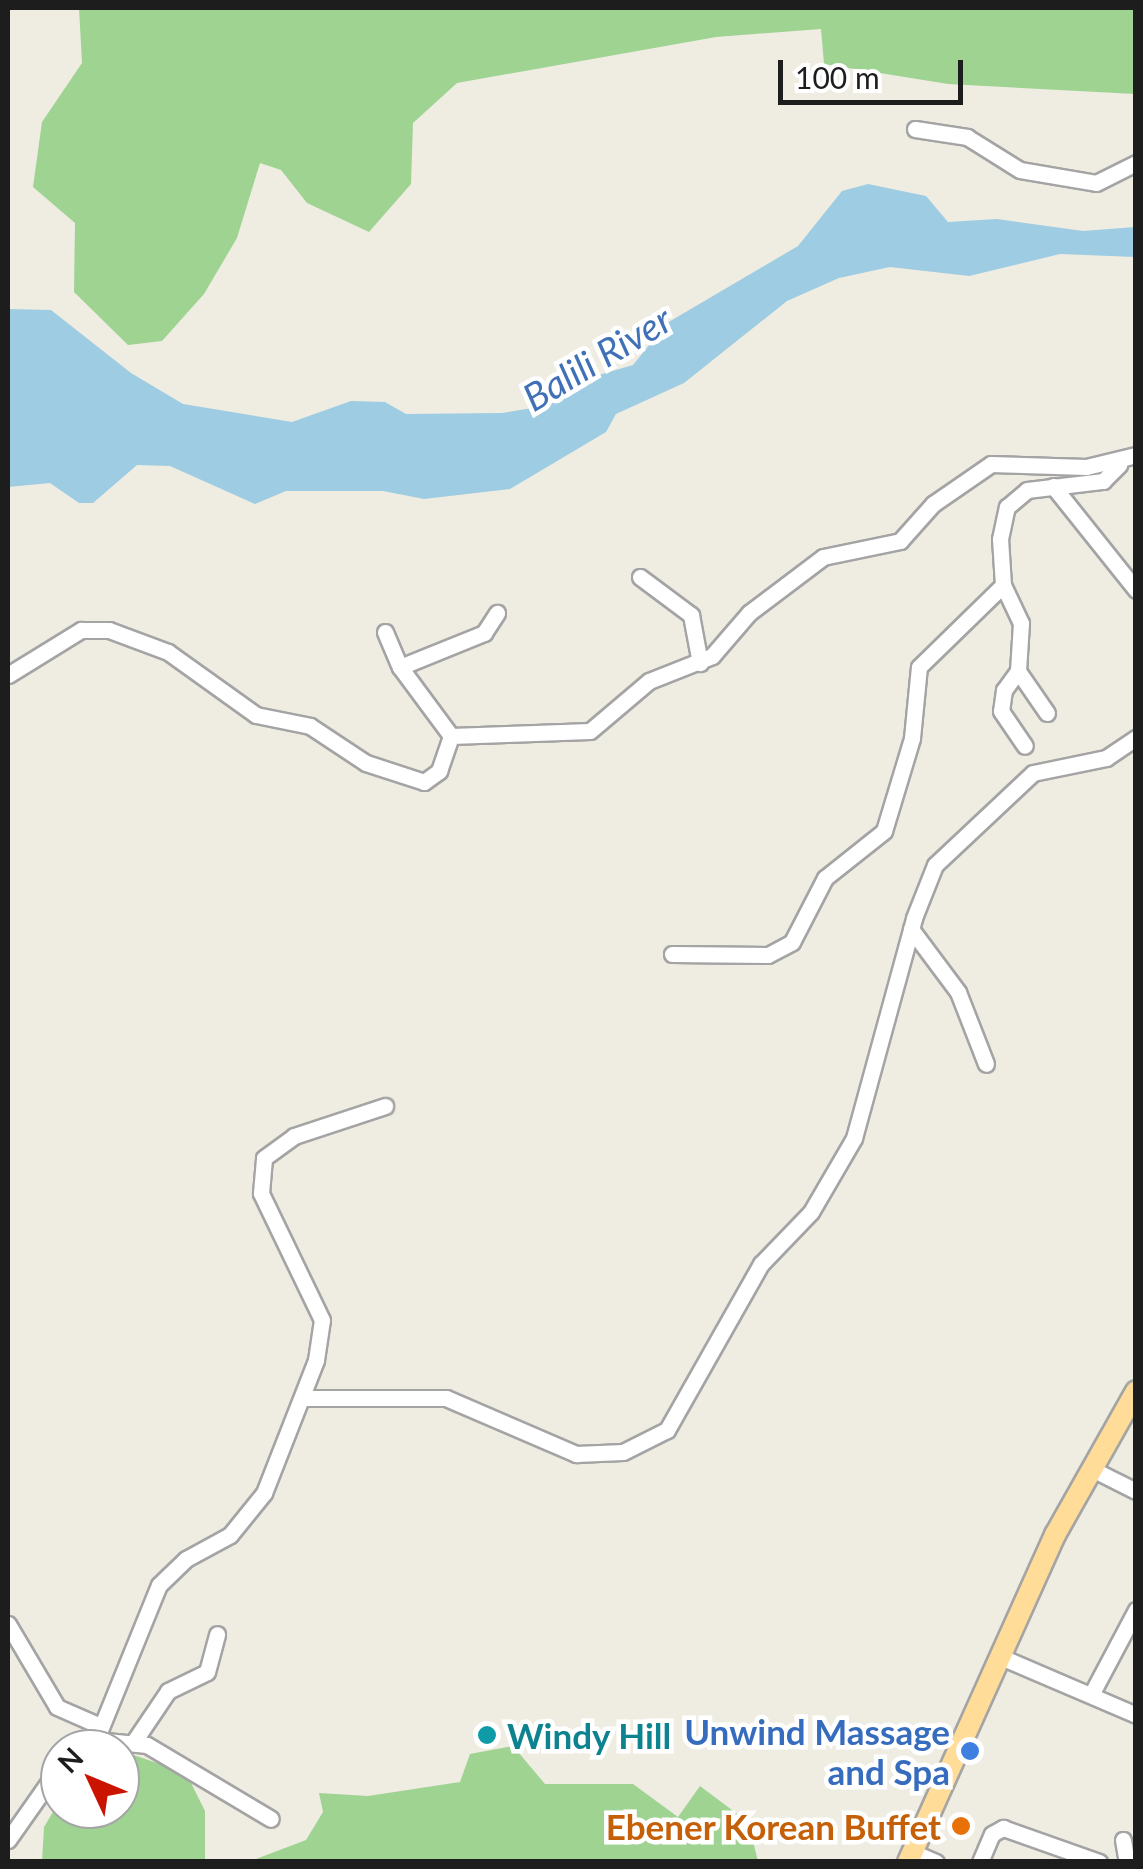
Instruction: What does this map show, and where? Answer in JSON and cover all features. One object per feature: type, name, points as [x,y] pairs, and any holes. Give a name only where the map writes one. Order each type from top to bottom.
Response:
[{"type":"main road","points":[[910,1857],[1090,1468],[1136,1391]]},
{"type":"street","points":[[915,130],[967,137],[1020,170],[1096,183],[1136,163]]},
{"type":"street","points":[[1026,746],[1001,710],[1018,671],[1021,623],[1003,586],[1000,538],[1006,506],[1027,490],[1103,481],[1119,465],[1136,456]]},
{"type":"street","points":[[450,736],[528,730],[578,735],[604,722],[649,681],[700,663],[749,613],[814,563],[835,552],[900,541],[933,504],[991,464],[1119,465]]},
{"type":"street","points":[[1053,486],[1136,590]]},
{"type":"street","points":[[640,577],[691,615],[700,663]]},
{"type":"street","points":[[672,954],[768,955],[792,942],[825,878],[884,831],[912,738],[918,667],[1003,586]]},
{"type":"street","points":[[400,667],[484,633],[497,613]]},
{"type":"street","points":[[8,675],[81,630],[110,630],[168,652],[256,715],[310,726],[366,762],[411,780],[432,779],[450,736]]},
{"type":"street","points":[[385,632],[400,667],[450,736]]},
{"type":"street","points":[[1018,671],[1048,713]]},
{"type":"street","points":[[302,1398],[446,1398],[576,1454],[623,1452],[668,1430],[760,1264],[811,1212],[854,1138],[912,928],[935,865],[1020,784],[1043,769],[1106,758],[1136,738]]},
{"type":"street","points":[[912,928],[961,998],[986,1064]]},
{"type":"street","points":[[100,1729],[159,1585],[249,1516],[302,1398],[322,1320],[261,1193],[264,1158],[294,1136],[385,1106]]},
{"type":"street","points":[[1090,1468],[1136,1490]]},
{"type":"street","points":[[1092,1693],[1136,1610]]},
{"type":"street","points":[[8,1624],[57,1707],[92,1729]]},
{"type":"street","points":[[140,1732],[164,1694],[207,1672],[216,1634]]},
{"type":"street","points":[[1001,1657],[1136,1714]]},
{"type":"street","points":[[140,1743],[271,1820]]},
{"type":"street","points":[[8,1840],[13,1822],[40,1790]]},
{"type":"street","points":[[980,1862],[992,1834],[1003,1828],[1099,1862]]},
{"type":"street","points":[[1122,1840],[1127,1862]]},
{"type":"street","points":[[910,1857],[936,1862]]},
{"type":"green space","points":[[79,8],[1135,8],[1135,94],[948,84],[824,64],[821,29],[716,37],[457,83],[413,123],[411,184],[369,232],[307,203],[281,170],[260,163],[237,238],[204,294],[162,341],[128,345],[74,292],[75,223],[33,187],[42,122],[82,63]]},
{"type":"green space","points":[[513,1746],[545,1784],[633,1784],[678,1817],[700,1786],[748,1822],[758,1861],[251,1861],[306,1840],[323,1812],[319,1793],[368,1796],[460,1782],[470,1754]]},
{"type":"green space","points":[[140,1757],[186,1773],[205,1811],[205,1861],[42,1862],[44,1829],[140,1829]]},
{"type":"water","points":[[868,184],[926,196],[948,222],[997,219],[1083,231],[1135,227],[1135,257],[1060,254],[969,276],[890,267],[839,278],[787,301],[684,383],[616,414],[606,432],[510,489],[424,499],[383,491],[286,491],[255,504],[170,466],[137,465],[93,503],[79,503],[50,483],[8,487],[8,309],[51,310],[131,373],[183,404],[292,422],[351,401],[385,402],[406,414],[502,413],[545,406],[602,374],[633,365],[667,323],[798,246],[842,191]]},
{"type":"place","name":"Windy Hill","points":[[487,1735]]},
{"type":"place","name":"Unwind Massage and Spa","points":[[970,1751]]},
{"type":"place","name":"Ebener Korean Buffet","points":[[961,1826]]},
{"type":"water label","name":"Balili River","points":[[597,358]]}]
